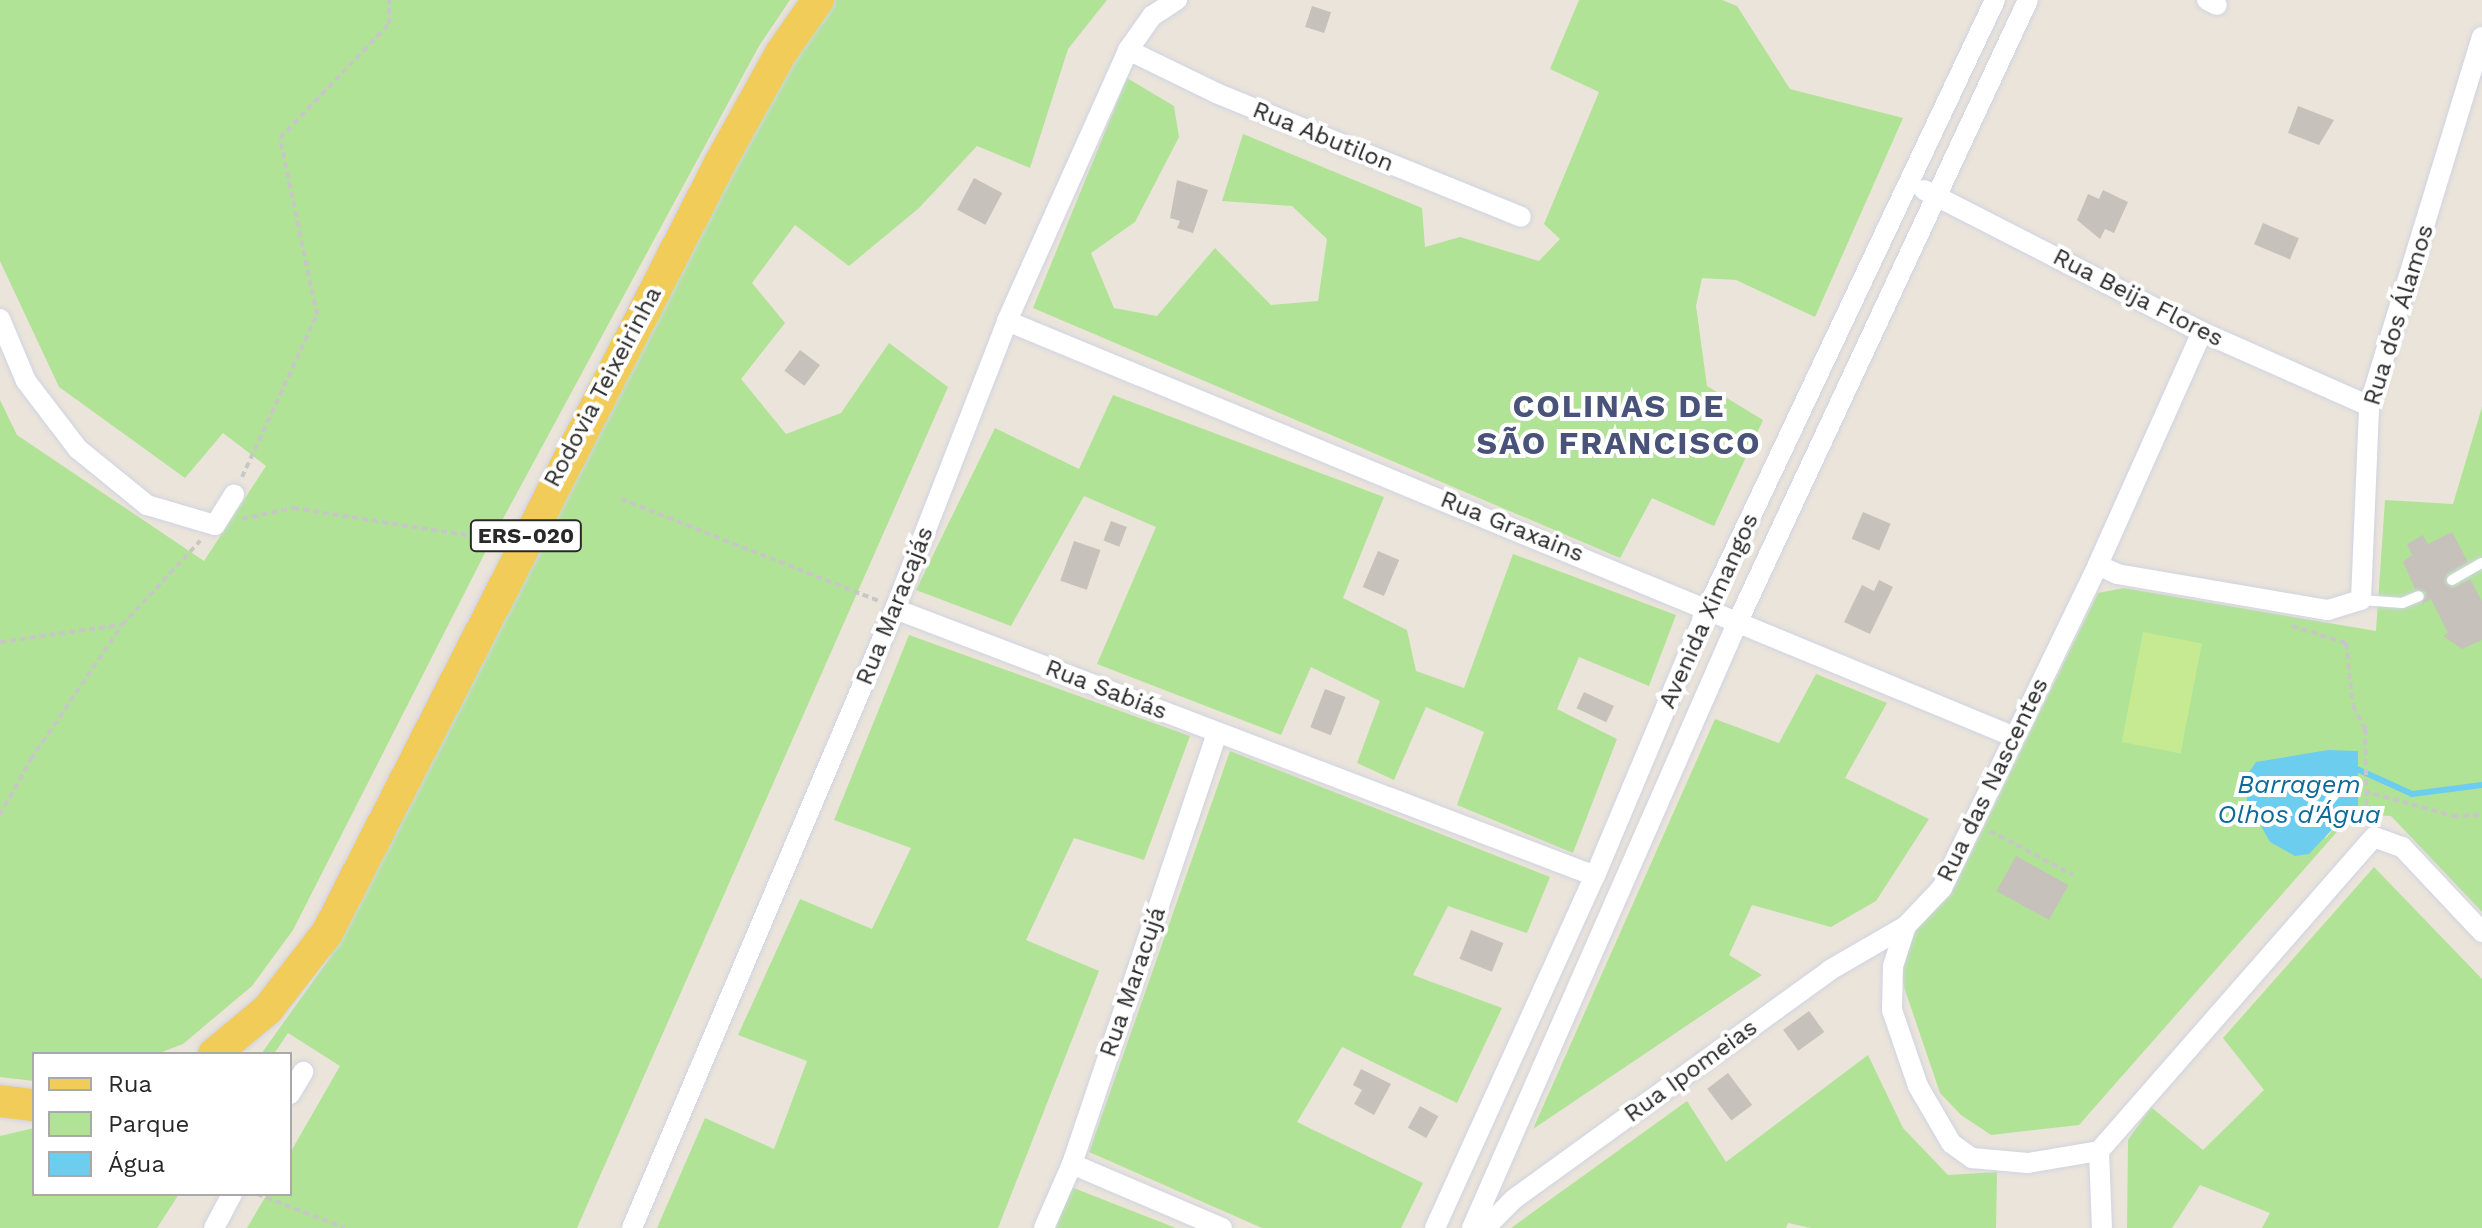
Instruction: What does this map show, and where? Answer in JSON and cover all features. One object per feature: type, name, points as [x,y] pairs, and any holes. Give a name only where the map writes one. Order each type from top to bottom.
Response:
[{"type":"main road","name":"Rodovia Teixeirinha","points":[[216,1052],[268,1009],[327,933],[720,163],[781,53],[818,0]]},
{"type":"main road","points":[[0,1101],[32,1105]]},
{"type":"street","name":"Rua Maracajás","points":[[632,1228],[895,609],[1007,321],[1128,50],[1152,16],[1177,0]]},
{"type":"street","name":"Avenida Ximangos","points":[[1440,1226],[1595,876],[1708,607],[1995,0]]},
{"type":"street","name":"Avenida Ximangos","points":[[1472,1228],[1739,619],[2028,0]]},
{"type":"street","name":"Rua dos Álamos","points":[[2361,600],[2369,406],[2482,37]]},
{"type":"street","name":"Rua Abutilon","points":[[1128,50],[1216,93],[1521,217]]},
{"type":"street","name":"Rua Beija Flores","points":[[1910,182],[2202,332],[2369,406]]},
{"type":"street","points":[[0,319],[26,381],[78,449],[147,505],[215,525],[234,494]]},
{"type":"street","name":"Rua Graxains","points":[[1007,321],[1739,619],[2015,737]]},
{"type":"street","name":"Rua das Nascentes","points":[[2099,1151],[2068,1159],[1993,1163],[1972,1158],[1951,1143],[1918,1086],[1892,1010],[1893,966],[1906,926],[1942,888],[2098,565],[2202,332]]},
{"type":"street","points":[[2098,565],[2117,574],[2328,610],[2361,600]]},
{"type":"street","name":"Rua Sabiás","points":[[895,609],[1595,876]]},
{"type":"street","name":"Rua Maracujá","points":[[1044,1228],[1072,1164],[1217,733]]},
{"type":"street","points":[[2102,1228],[2099,1151],[2374,837],[2402,847],[2482,932]]},
{"type":"street","name":"Rua Ipomeias","points":[[1485,1228],[1514,1199],[1830,970],[1906,926]]},
{"type":"street","points":[[292,1091],[303,1072]]},
{"type":"street","points":[[1072,1164],[1222,1228]]},
{"type":"street","points":[[214,1228],[231,1196]]},
{"type":"lane","points":[[2452,580],[2482,563]]},
{"type":"lane","points":[[2361,600],[2402,603],[2419,596]]},
{"type":"path","points":[[234,494],[317,315],[280,138],[389,24],[389,0]]},
{"type":"path","points":[[621,499],[895,609]]},
{"type":"path","points":[[0,815],[31,759],[122,625],[215,525],[293,508],[492,539]]},
{"type":"path","points":[[2274,601],[2280,623],[2346,643],[2353,706],[2365,729],[2364,815],[2374,837]]},
{"type":"path","points":[[0,642],[122,625]]},
{"type":"path","points":[[2364,791],[2453,816],[2482,815]]},
{"type":"path","points":[[1974,822],[2073,875]]},
{"type":"path","points":[[262,1196],[345,1228]]},
{"type":"green space","points":[[0,0],[790,0],[759,46],[492,539],[293,930],[252,986],[183,1044],[162,1052],[32,1052],[32,1081],[0,1077],[0,400],[17,435],[204,561],[266,466],[223,433],[185,478],[59,387],[0,261]]},
{"type":"green space","points":[[833,0],[1107,0],[1068,49],[1030,168],[977,146],[919,208],[849,266],[795,225],[752,283],[785,323],[741,379],[786,434],[841,413],[889,343],[948,387],[577,1228],[247,1228],[266,1196],[292,1196],[292,1150],[340,1066],[288,1033],[275,1052],[262,1052],[329,959],[400,825],[527,558],[792,60]]},
{"type":"green space","points":[[1579,0],[1722,0],[1737,6],[1790,89],[1903,118],[1815,317],[1736,280],[1702,278],[1696,306],[1707,386],[1763,420],[1714,526],[1652,498],[1620,558],[1033,308],[1127,78],[1174,106],[1179,137],[1135,222],[1091,253],[1114,308],[1157,316],[1215,248],[1271,305],[1318,301],[1327,239],[1292,206],[1222,201],[1243,134],[1422,208],[1425,247],[1460,237],[1539,261],[1560,239],[1544,224],[1599,92],[1550,69]]},
{"type":"green space","points":[[1113,395],[1384,497],[1343,598],[1407,630],[1416,671],[1464,688],[1513,554],[1676,615],[1649,686],[1579,657],[1557,709],[1617,739],[1573,853],[1457,805],[1484,732],[1426,707],[1394,780],[1357,763],[1380,701],[1311,667],[1281,735],[1097,664],[1156,527],[1084,496],[1011,626],[916,590],[995,428],[1079,469]]},
{"type":"green space","points":[[2482,407],[2482,912],[2391,816],[2371,815],[2343,825],[2079,1125],[1991,1135],[1961,1115],[1940,1093],[1901,978],[1913,932],[1951,894],[2098,593],[2124,588],[2376,631],[2385,500],[2453,504]],"holes":[[[2357,752],[2341,820],[2325,839]]]},
{"type":"green space","points":[[2143,632],[2202,643],[2181,753],[2122,742]]},
{"type":"green space","points":[[909,635],[1190,736],[1144,860],[1074,838],[1026,940],[1099,971],[998,1228],[657,1228],[705,1118],[774,1149],[807,1061],[738,1035],[800,899],[872,929],[911,848],[834,820]]},
{"type":"green space","points":[[1816,674],[1887,703],[1845,778],[1929,819],[1876,901],[1831,927],[1752,905],[1729,955],[1762,975],[1533,1129],[1715,719],[1779,743]]},
{"type":"green space","points":[[1230,751],[1550,877],[1527,933],[1448,906],[1413,975],[1502,1008],[1457,1103],[1342,1047],[1297,1122],[1423,1183],[1401,1228],[1262,1228],[1089,1152]]},
{"type":"green space","points":[[2374,867],[2482,979],[2482,1228],[2262,1228],[2270,1213],[2200,1185],[2172,1228],[2127,1228],[2128,1140],[2151,1107],[2203,1150],[2264,1090],[2223,1038]]},
{"type":"green space","points":[[1868,1055],[1903,1128],[1948,1175],[1997,1172],[1996,1228],[1811,1228],[1788,1223],[1786,1228],[1511,1228],[1687,1101],[1726,1162]]},
{"type":"green space","points":[[32,1128],[32,1196],[178,1196],[157,1228],[0,1228],[0,1136]]},
{"type":"green space","points":[[1071,1187],[1176,1228],[1054,1228]]},
{"type":"water","name":"Barragem Olhos d'Água","points":[[2328,750],[2358,751],[2358,813],[2341,820],[2309,854],[2295,856],[2270,842],[2247,801],[2247,775],[2256,762]]},
{"type":"building","points":[[1312,6],[1331,12],[1324,33],[1305,27]]},
{"type":"building","points":[[2298,106],[2334,120],[2319,145],[2288,133]]},
{"type":"building","points":[[974,178],[1002,193],[985,225],[957,210]]},
{"type":"building","points":[[1177,180],[1208,190],[1193,233],[1177,228],[1180,221],[1170,218]]},
{"type":"building","points":[[2103,190],[2128,202],[2114,233],[2105,229],[2100,239],[2077,220],[2088,194],[2099,199]]},
{"type":"building","points":[[2263,223],[2299,238],[2290,259],[2254,244]]},
{"type":"building","points":[[800,350],[820,365],[804,386],[784,371]]},
{"type":"building","points":[[1863,512],[1891,524],[1879,550],[1852,539]]},
{"type":"building","points":[[1111,521],[1127,527],[1119,547],[1103,541]]},
{"type":"building","points":[[2452,532],[2468,562],[2447,574],[2445,583],[2453,588],[2470,579],[2482,601],[2482,640],[2462,649],[2443,636],[2448,633],[2431,599],[2422,604],[2426,592],[2415,589],[2403,562],[2412,555],[2407,544],[2423,535],[2428,544]]},
{"type":"building","points":[[1074,541],[1100,550],[1087,590],[1060,581]]},
{"type":"building","points":[[1378,551],[1399,560],[1384,596],[1363,587]]},
{"type":"building","points":[[1879,580],[1893,587],[1870,634],[1844,622],[1862,585],[1874,591]]},
{"type":"building","points":[[1325,689],[1346,697],[1331,735],[1310,727]]},
{"type":"building","points":[[1584,692],[1614,706],[1606,722],[1576,708]]},
{"type":"building","points":[[2016,856],[2068,885],[2049,920],[1997,891]]},
{"type":"building","points":[[1471,930],[1503,943],[1492,972],[1459,959]]},
{"type":"building","points":[[1809,1011],[1824,1032],[1798,1051],[1783,1030]]},
{"type":"building","points":[[1361,1069],[1391,1084],[1374,1115],[1354,1104],[1362,1090],[1353,1085]]},
{"type":"building","points":[[1728,1073],[1752,1105],[1731,1121],[1707,1089]]},
{"type":"building","points":[[1420,1106],[1438,1116],[1426,1138],[1408,1128]]},
{"type":"waterway","points":[[2357,769],[2412,794],[2482,785]]},
{"type":"district","name":"COLINAS DE SÃO FRANCISCO","points":[[1619,426]]}]
